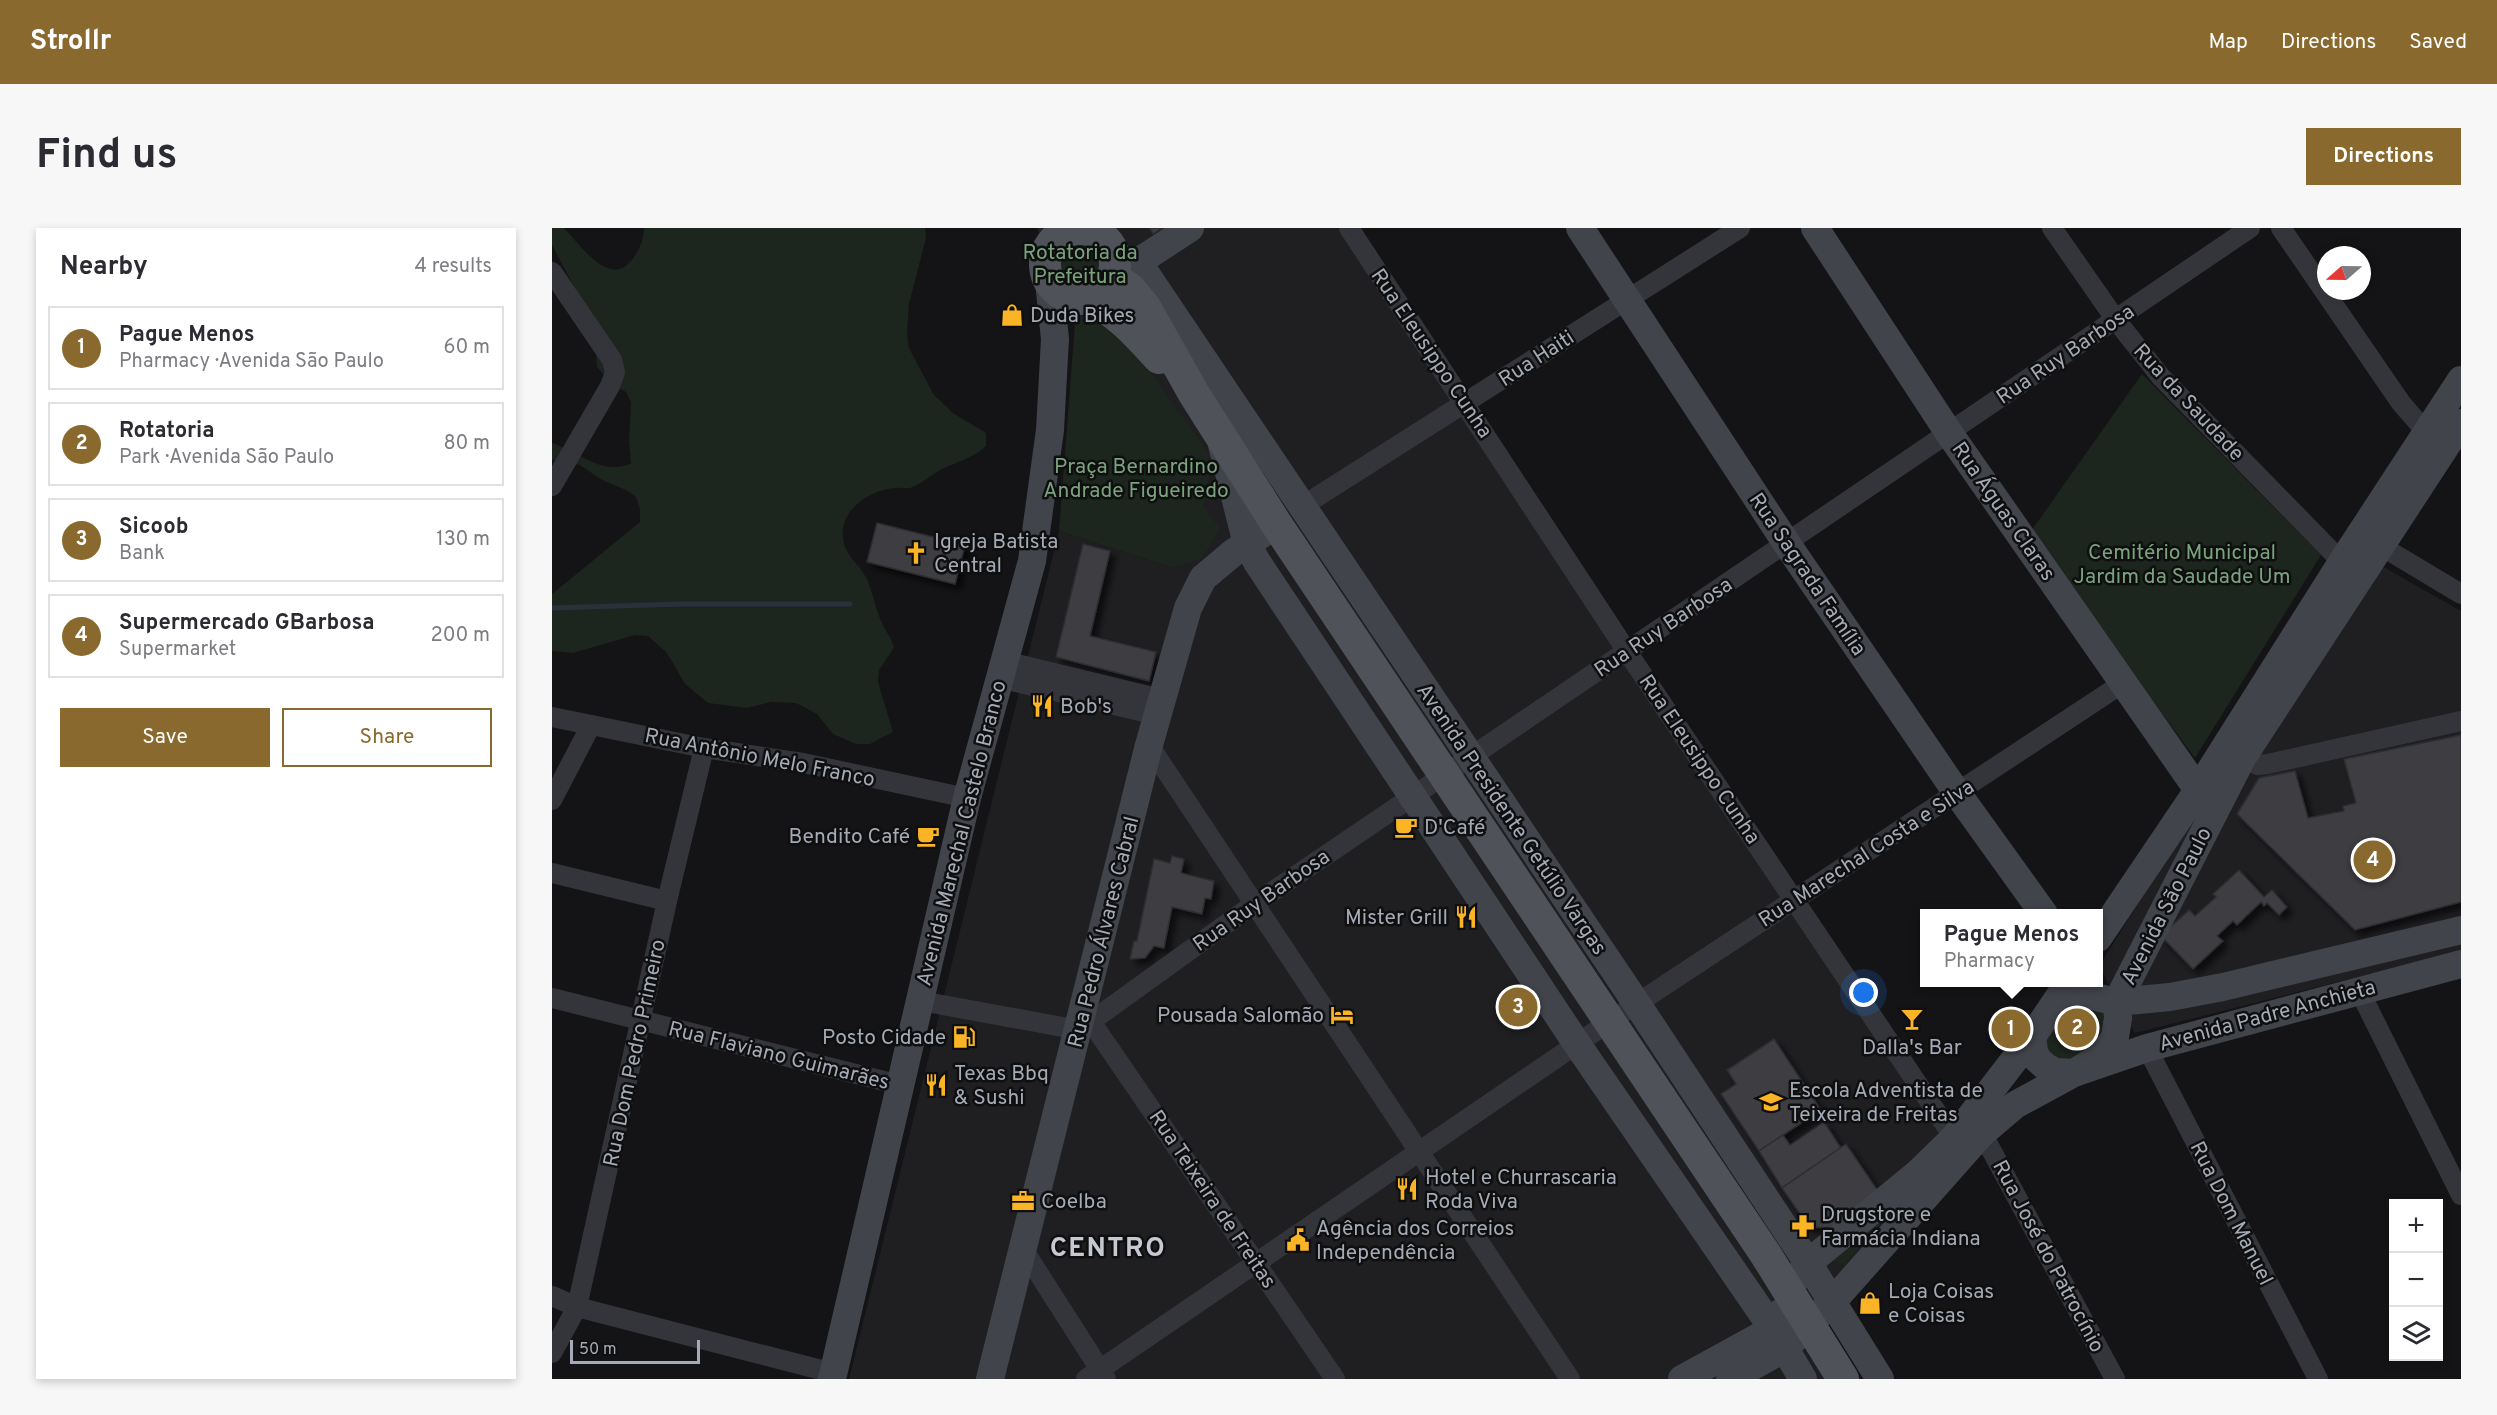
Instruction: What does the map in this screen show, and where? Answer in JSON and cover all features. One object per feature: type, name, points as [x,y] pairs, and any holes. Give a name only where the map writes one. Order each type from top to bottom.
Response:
[{"type":"main road","points":[[1032,228],[1047,271],[1057,291],[1067,297],[1078,300],[1100,294],[1122,270],[1106,239],[1094,230],[1082,228],[1068,230],[1048,247],[1047,271]]},
{"type":"main road","name":"Avenida Presidente Getúlio Vargas","points":[[1122,270],[1130,289],[1145,307],[1218,432],[1289,516],[1444,777],[1810,1323],[1843,1379]]},
{"type":"main road","name":"Avenida Presidente Getúlio Vargas","points":[[1090,298],[1109,308],[1125,321],[1177,379],[1194,394]]},
{"type":"street","points":[[1122,270],[1190,228]]},
{"type":"street","name":"Rua Eleusippo Cunha","points":[[1349,228],[1626,650],[1954,1137]]},
{"type":"street","name":"Rua Sagrada Família","points":[[1580,228],[1787,544],[1957,793],[2040,909]]},
{"type":"street","name":"Rua Haiti","points":[[1289,516],[1740,228]]},
{"type":"street","name":"Rua Águas Claras","points":[[1815,228],[1949,433],[2198,790]]},
{"type":"street","name":"Rua da Saudade","points":[[2052,228],[2116,320],[2162,377],[2342,562]]},
{"type":"street","name":"Rua Ruy Barbosa","points":[[1085,1025],[1254,904],[1471,759],[1626,650],[1787,544],[2250,228]]},
{"type":"street","points":[[2281,228],[2401,403],[2427,433]]},
{"type":"street","name":"Avenida Presidente Getúlio Vargas","points":[[1122,270],[1273,464],[1289,516],[1471,759],[1637,1004],[1808,1263],[1880,1379]]},
{"type":"street","name":"Avenida Marechal Castelo Branco","points":[[833,1376],[967,798],[1032,561],[1050,430],[1055,339],[1047,271]]},
{"type":"street","points":[[552,272],[612,360],[615,372],[610,386],[552,486]]},
{"type":"street","name":"Avenida São Paulo","points":[[2103,931],[2198,790],[2342,562],[2461,380]]},
{"type":"street","name":"Avenida São Paulo","points":[[1779,1339],[1810,1323],[1833,1301],[1982,1133],[2015,1105],[2103,1055],[2112,1042],[2118,1018],[2117,1002],[2242,758],[2461,423]]},
{"type":"street","points":[[1218,432],[1273,464]]},
{"type":"street","name":"Avenida Presidente Getúlio Vargas","points":[[1218,432],[1247,544],[1412,798],[1779,1339],[1803,1379]]},
{"type":"street","name":"Rua Pedro Álvares Cabral","points":[[990,1379],[1023,1249],[1085,1025],[1149,745],[1188,608],[1203,578],[1247,544],[1289,516]]},
{"type":"street","points":[[2381,546],[2461,594]]},
{"type":"street","points":[[1001,670],[1159,707]]},
{"type":"street","name":"Rua Marechal Costa e Silva","points":[[1577,1044],[2123,683]]},
{"type":"street","name":"Rua Antônio Melo Franco","points":[[552,717],[704,748],[802,763],[967,798]]},
{"type":"street","points":[[2242,758],[2258,765],[2268,764],[2461,721]]},
{"type":"street","points":[[552,800],[591,725]]},
{"type":"street","points":[[1149,745],[1570,1379]]},
{"type":"street","name":"Rua Dom Pedro Primeiro","points":[[552,1353],[578,1307],[640,1020],[704,748]]},
{"type":"street","points":[[552,873],[667,901]]},
{"type":"street","name":"Avenida Padre Anchieta","points":[[2117,1002],[2170,997],[2223,987],[2461,930]]},
{"type":"street","name":"Avenida Padre Anchieta","points":[[2074,1073],[2147,1048],[2461,964]]},
{"type":"street","points":[[1730,1379],[1779,1339],[1789,1292],[1808,1263],[1918,1173],[1954,1137],[2032,1037],[2066,987],[2117,1002]]},
{"type":"street","points":[[2359,990],[2461,1195]]},
{"type":"street","name":"Rua Flaviano Guimarães","points":[[552,999],[900,1085]]},
{"type":"street","points":[[921,1001],[1085,1025]]},
{"type":"street","name":"Rua Teixeira de Freitas","points":[[1085,1025],[1258,1263],[1335,1379]]},
{"type":"street","points":[[2032,1037],[2034,1051],[2046,1067],[2055,1072],[2074,1073]]},
{"type":"street","points":[[1023,1249],[1097,1376],[1577,1044]]},
{"type":"street","name":"Rua Dom Manuel","points":[[2147,1048],[2318,1379]]},
{"type":"street","name":"Rua José do Patrocínio","points":[[1982,1133],[2115,1379]]},
{"type":"street","points":[[552,1296],[578,1307],[833,1376]]},
{"type":"street","points":[[1682,1379],[1779,1339]]},
{"type":"shaded area","points":[[1039,228],[1342,228],[1972,1158],[1802,1343],[1824,1379],[849,1379],[1059,531],[1173,568],[1204,507],[1212,467],[1095,318],[1075,323]]},
{"type":"shaded area","points":[[2359,553],[2461,611],[2461,951],[2135,1033],[2103,973],[2103,960]]},
{"type":"green space","points":[[552,228],[564,228],[594,260],[613,269],[621,268],[630,262],[642,242],[644,228],[925,228],[926,238],[909,304],[907,334],[909,348],[934,395],[953,413],[986,433],[986,446],[976,454],[942,469],[914,486],[875,493],[857,504],[845,521],[844,543],[850,556],[866,577],[877,611],[894,648],[879,670],[878,682],[893,732],[870,744],[856,744],[833,734],[817,714],[796,703],[771,702],[747,708],[708,703],[685,684],[667,653],[648,636],[635,635],[573,653],[552,651],[552,594],[640,522],[640,509],[636,497],[626,490],[602,480],[580,465],[552,460],[552,443],[599,465],[620,467],[631,464],[629,440],[631,402],[626,392],[614,386],[597,367],[595,339],[583,304],[552,245]]},
{"type":"green space","points":[[1037,228],[1058,228],[1043,244]]},
{"type":"green space","name":"Rotatoria da Prefeitura","points":[[1076,232],[1090,233],[1101,240],[1108,250],[1110,261],[1108,273],[1102,283],[1093,291],[1079,294],[1062,291],[1053,276],[1050,264],[1052,252],[1061,237]]},
{"type":"green space","name":"Praça Bernardino Andrade Figueiredo","points":[[1095,317],[1119,329],[1205,448],[1212,466],[1204,507],[1220,529],[1202,558],[1173,568],[1059,531],[1075,323]]},
{"type":"green space","name":"Cemitério Municipal Jardim da Saudade Um","points":[[2142,374],[2321,555],[2195,758],[2029,534]]},
{"type":"green space","points":[[2068,1002],[2111,1008],[2108,1036],[2074,1067],[2043,1055],[2051,1017]]},
{"type":"green space","points":[[1897,1210],[1881,1223],[1844,1264],[1840,1265],[1831,1257],[1873,1220]]},
{"type":"building","points":[[1150,228],[1162,228],[1153,234]]},
{"type":"building","name":"Igreja Batista Central","points":[[877,523],[965,545],[955,584],[867,562]]},
{"type":"building","points":[[1083,544],[1110,551],[1090,636],[1156,652],[1149,681],[1056,657]]},
{"type":"building","points":[[2461,735],[2461,902],[2355,930],[2237,814],[2259,778],[2295,771],[2308,818],[2344,811],[2343,806],[2356,803],[2344,759]]},
{"type":"building","points":[[1172,856],[1184,859],[1181,873],[1214,881],[1211,899],[1205,898],[1202,914],[1172,907],[1164,948],[1154,946],[1145,958],[1130,959],[1134,941],[1137,941],[1154,859],[1170,863]]},
{"type":"building","points":[[2239,870],[2264,897],[2272,890],[2287,907],[2279,915],[2267,903],[2264,906],[2261,902],[2237,925],[2233,921],[2217,936],[2223,941],[2193,969],[2161,936],[2189,910],[2195,916],[2216,897],[2213,894]]},
{"type":"building","name":"Escola Adventista de Teixeira de Freitas","points":[[1774,1039],[1821,1110],[1759,1151],[1721,1094],[1736,1084],[1727,1070]]},
{"type":"building","points":[[1824,1122],[1841,1148],[1782,1188],[1759,1151],[1783,1135],[1790,1145]]},
{"type":"building","points":[[1846,1144],[1880,1194],[1830,1228],[1809,1227],[1782,1188]]},
{"type":"waterway","points":[[552,608],[681,604],[850,604]]},
{"type":"place","name":"Duda Bikes","points":[[1012,315]]},
{"type":"place","name":"Igreja Batista Central","points":[[916,553]]},
{"type":"place","name":"Bob's","points":[[1042,706]]},
{"type":"place","name":"D'Café","points":[[1406,827]]},
{"type":"place","name":"Bendito Café","points":[[928,836]]},
{"type":"place","name":"Supermercado GBarbosa","points":[[2373,860]]},
{"type":"place","name":"Mister Grill","points":[[1466,917]]},
{"type":"place","name":"Sicoob","points":[[1518,1007]]},
{"type":"place","name":"Pousada Salomão","points":[[1342,1015]]},
{"type":"place","name":"Dalla's Bar","points":[[1912,1019]]},
{"type":"place","name":"Rotatoria","points":[[2077,1028]]},
{"type":"place","name":"Pague Menos","points":[[2011,1029]]},
{"type":"place","name":"Posto Cidade","points":[[964,1037]]},
{"type":"place","name":"Texas Bbq & Sushi","points":[[936,1085]]},
{"type":"place","name":"Escola Adventista de Teixeira de Freitas","points":[[1771,1102]]},
{"type":"place","name":"Hotel e Churrascaria Roda Viva","points":[[1407,1189]]},
{"type":"place","name":"Coelba","points":[[1023,1201]]},
{"type":"place","name":"Drugstore e Farmácia Indiana","points":[[1803,1226]]},
{"type":"place","name":"Agência dos Correios Independência","points":[[1298,1240]]},
{"type":"place","name":"Loja Coisas e Coisas","points":[[1870,1303]]},
{"type":"district","name":"CENTRO","points":[[1108,1247]]}]
